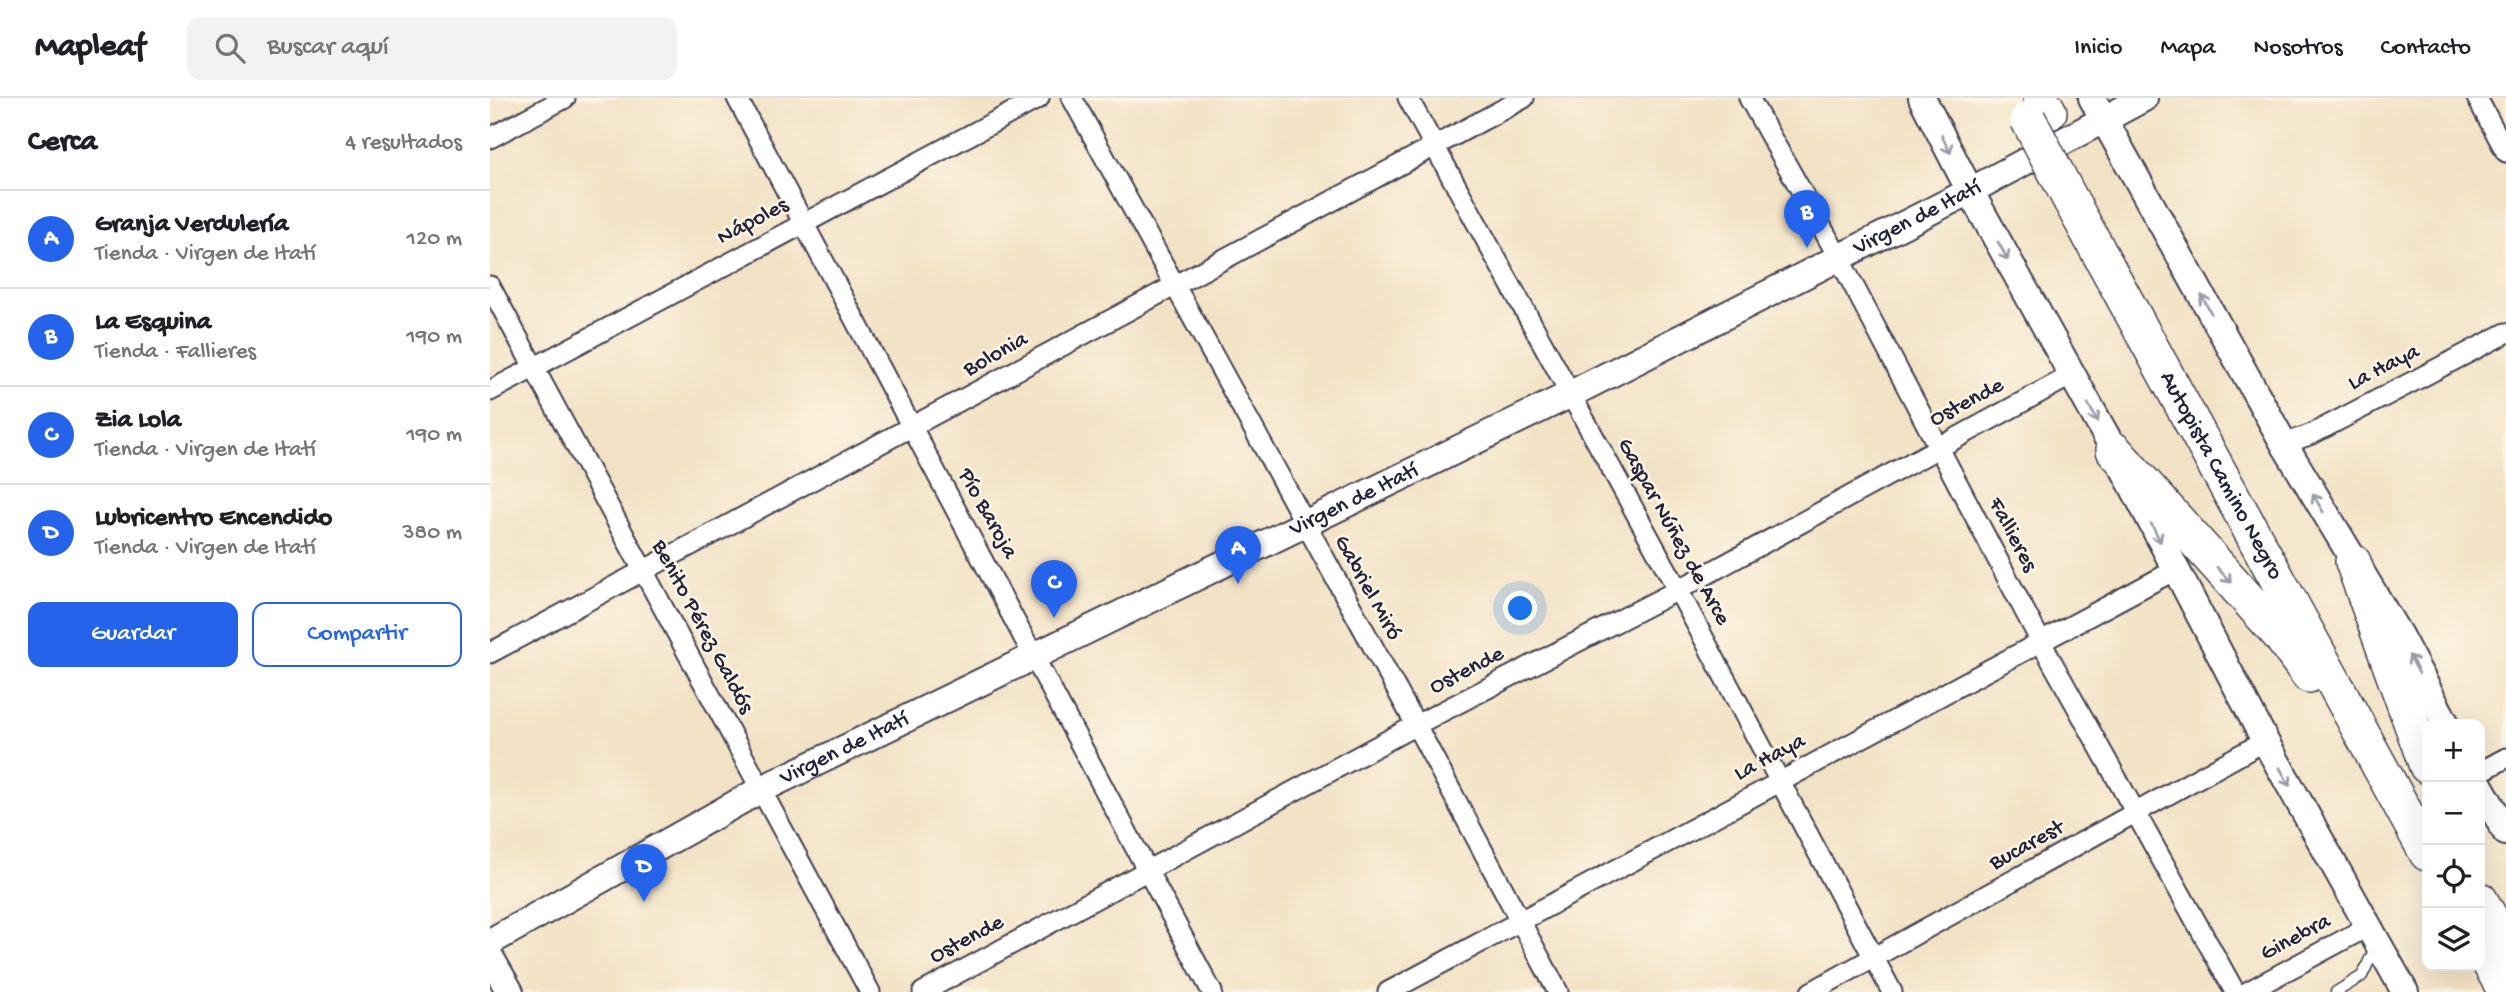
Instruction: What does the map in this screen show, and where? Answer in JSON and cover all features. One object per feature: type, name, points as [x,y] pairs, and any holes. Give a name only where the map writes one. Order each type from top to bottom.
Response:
[{"type":"highway","name":"Autopista Camino Negro","points":[[2034,107],[2423,845]]},
{"type":"highway","name":"Autopista Camino Negro","points":[[2080,195],[2422,796]]},
{"type":"highway","points":[[2114,450],[2279,634],[2423,845]]},
{"type":"highway","points":[[2353,562],[2422,752]]},
{"type":"highway","points":[[2484,908],[2493,947]]},
{"type":"street","points":[[490,138],[565,98]]},
{"type":"street","name":"Pío Baroja","points":[[737,98],[1212,992]]},
{"type":"street","name":"Nápoles","points":[[490,391],[1039,98]]},
{"type":"street","name":"Gabriel Miró","points":[[1072,98],[1303,524],[1416,725],[1558,992]]},
{"type":"street","name":"Gaspar Núñez de Arce","points":[[1408,98],[1678,590],[1892,992]]},
{"type":"street","name":"Bolonia","points":[[490,653],[1524,98]]},
{"type":"street","name":"Fallieres","points":[[1749,98],[1839,258],[2041,642],[2235,992]]},
{"type":"street","points":[[1922,98],[1970,191],[2114,450],[2265,741],[2405,992]]},
{"type":"street","name":"Virgen de Itatí","points":[[490,942],[761,790],[1569,395],[1839,258],[1970,191],[2098,109],[2144,98]]},
{"type":"street","points":[[2477,98],[2500,125],[2506,152]]},
{"type":"street","points":[[2098,109],[2284,444],[2400,637],[2443,719]]},
{"type":"street","name":"Benito Pérez Galdós","points":[[490,286],[870,992]]},
{"type":"street","name":"La Haya","points":[[2284,444],[2312,433],[2506,333]]},
{"type":"street","name":"Ostende","points":[[923,992],[1416,725],[1678,590],[2072,375]]},
{"type":"street","name":"La Haya","points":[[1388,992],[2175,570]]},
{"type":"street","name":"Bucarest","points":[[1811,992],[2265,741]]},
{"type":"street","points":[[2485,769],[2506,758]]},
{"type":"street","points":[[2485,795],[2506,832]]},
{"type":"street","name":"Ginebra","points":[[2247,992],[2373,934]]},
{"type":"street","points":[[490,957],[510,992]]},
{"type":"lane","points":[[2336,992],[2362,976],[2373,934]]},
{"type":"place","name":"La Esquina","points":[[1807,248]]},
{"type":"place","name":"Granja Verdulería","points":[[1238,584]]},
{"type":"place","name":"Zia Lola","points":[[1054,618]]},
{"type":"place","name":"Lubricentro Encendido","points":[[644,902]]}]
